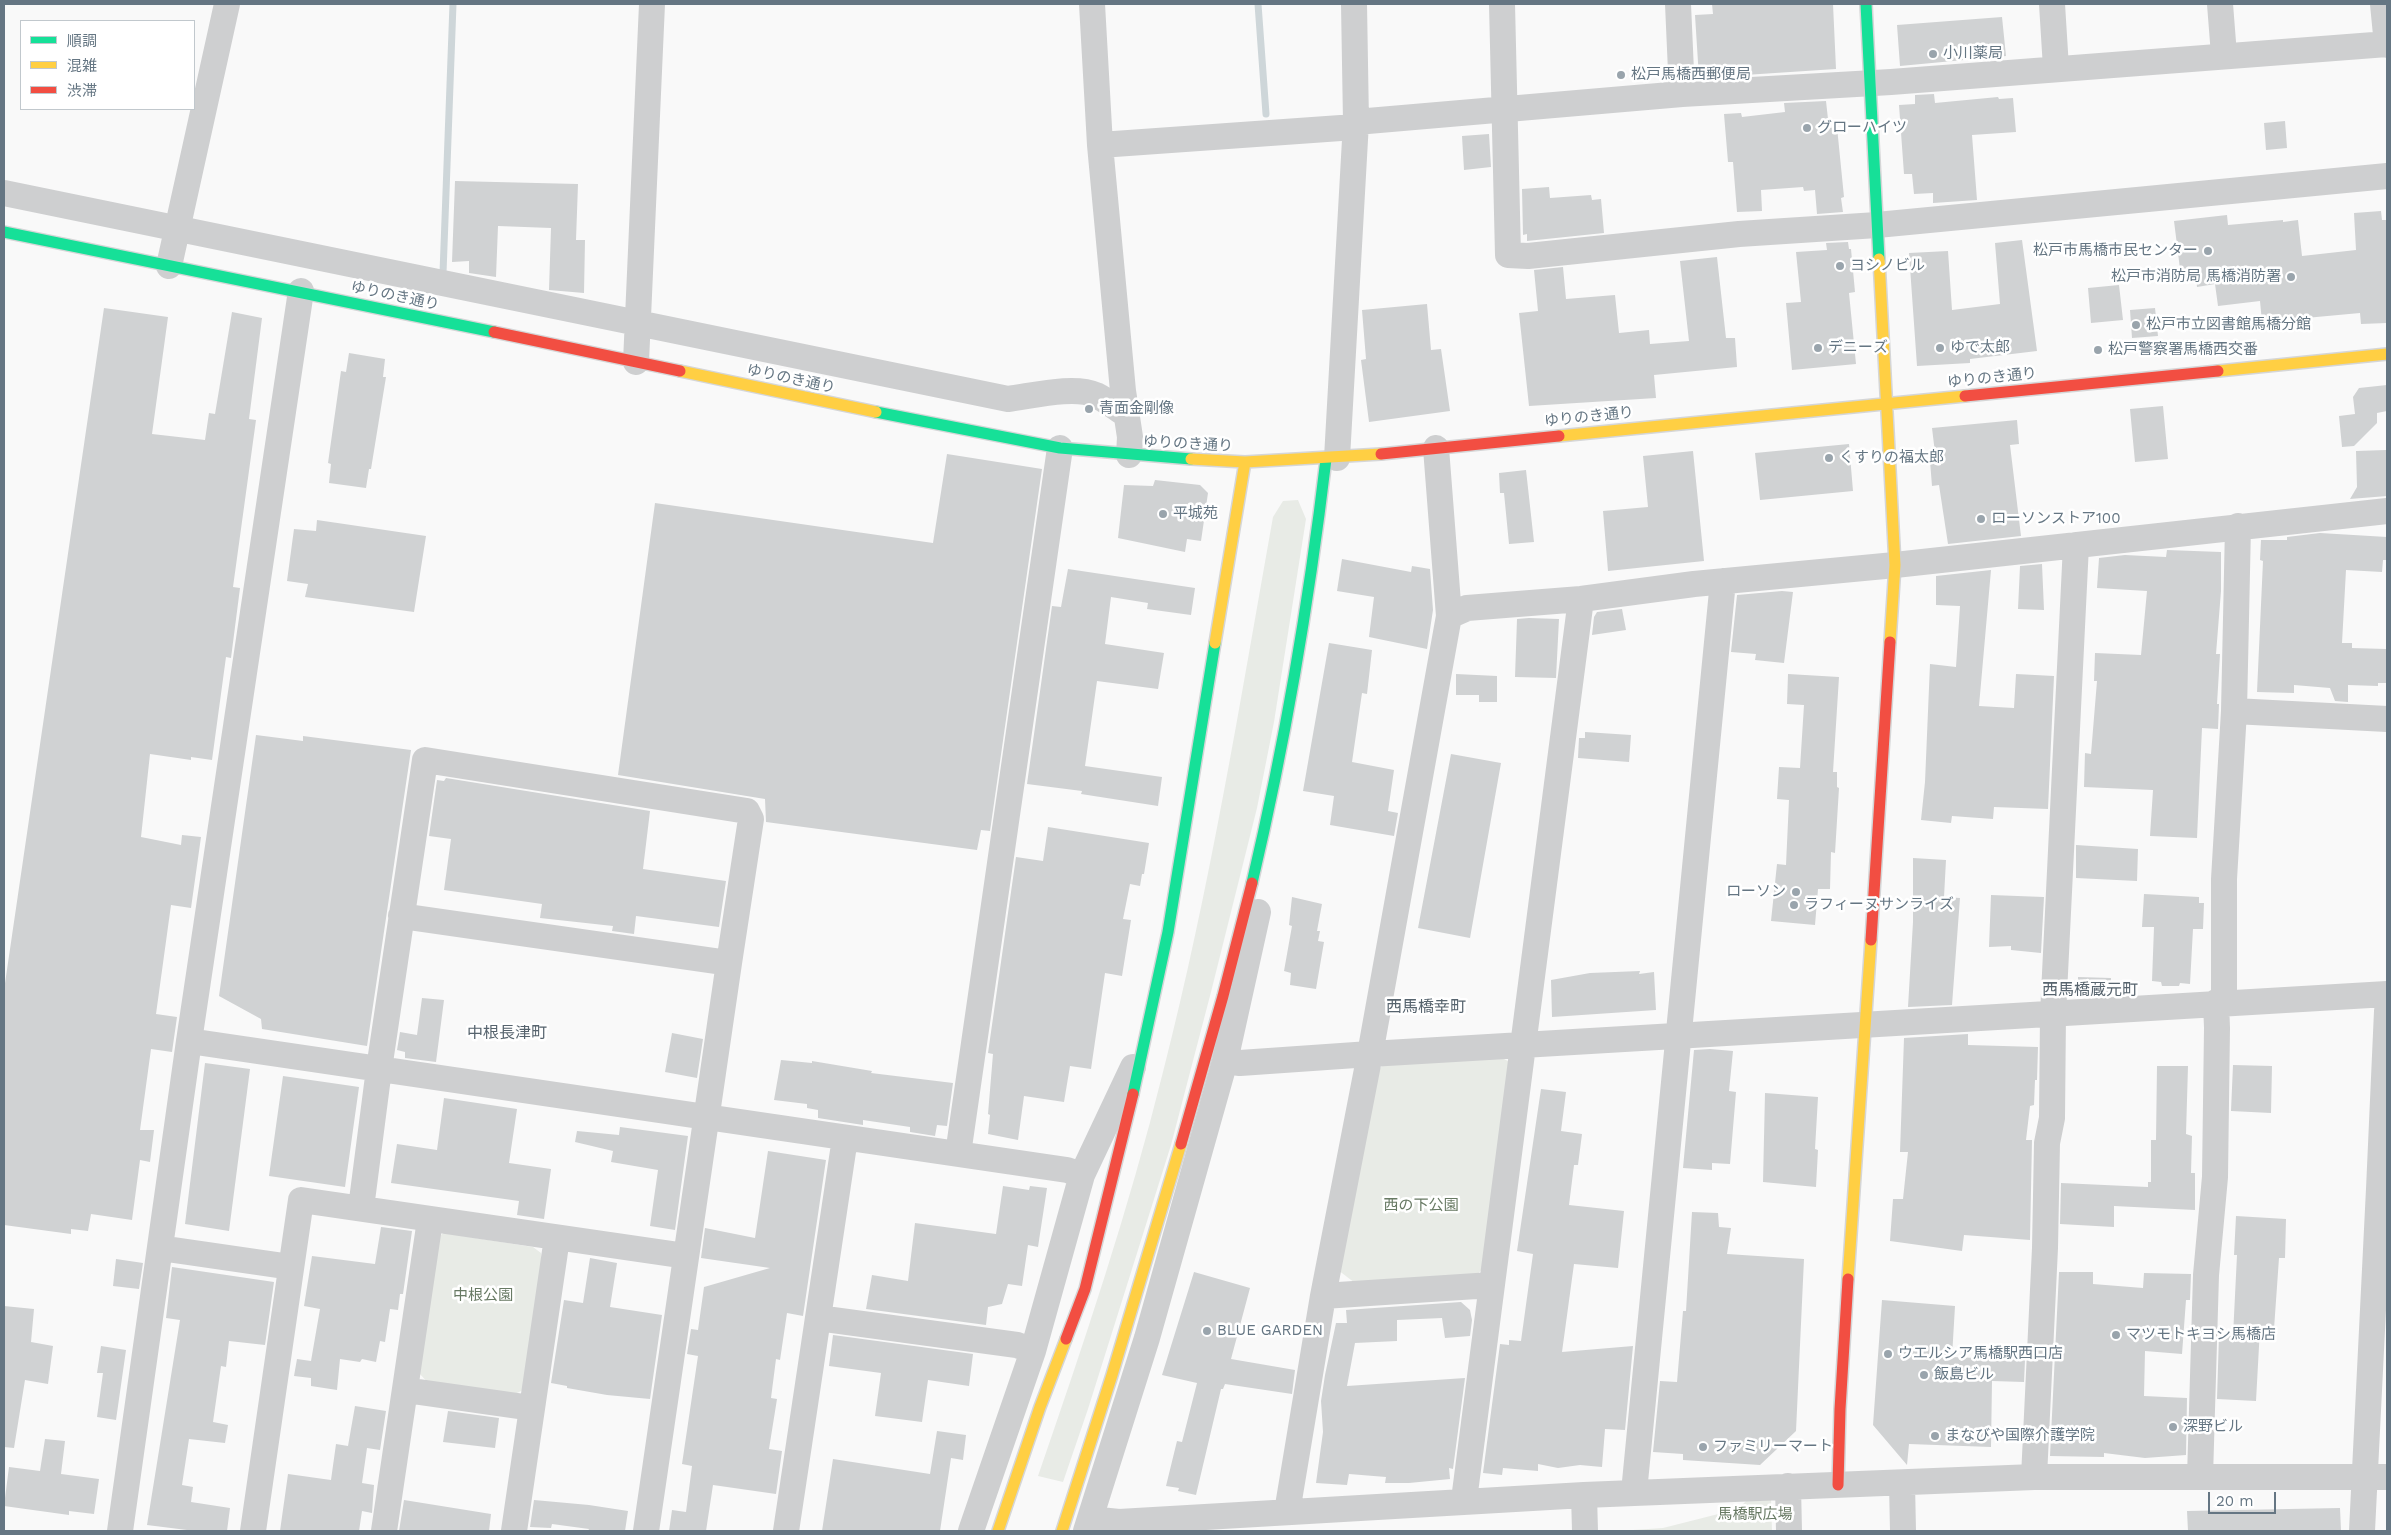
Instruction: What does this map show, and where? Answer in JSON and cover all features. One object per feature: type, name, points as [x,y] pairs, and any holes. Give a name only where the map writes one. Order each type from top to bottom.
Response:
[{"type":"street","points":[[169,266],[227,4]]},
{"type":"street","points":[[636,362],[652,4]]},
{"type":"street","points":[[1092,4],[1100,145],[1125,414],[1130,437],[1129,455]]},
{"type":"street","points":[[1081,1523],[1147,1338],[1225,1060],[1258,913],[1276,775],[1316,536],[1332,459],[1346,336],[1356,125],[1354,4]]},
{"type":"street","points":[[1502,4],[1508,255],[1538,255],[1739,234],[1877,225],[2387,176]]},
{"type":"street","points":[[1678,4],[1682,94]]},
{"type":"street","points":[[1838,1485],[1840,1409],[1895,565],[1866,4]]},
{"type":"street","points":[[2052,4],[2056,68]]},
{"type":"street","points":[[2220,4],[2224,55]]},
{"type":"street","points":[[1100,145],[1356,125],[1682,94],[1870,83],[2387,44],[2383,4]]},
{"type":"street","points":[[4,193],[1008,399],[1059,392],[1081,392],[1096,395],[1125,414]]},
{"type":"street","name":"ゆりのき通り","points":[[4,232],[300,291],[636,362],[1060,448],[1129,455],[1245,462],[1332,459],[2387,354]]},
{"type":"street","points":[[120,1531],[189,1042],[300,291]]},
{"type":"street","points":[[958,1154],[1060,448]]},
{"type":"street","points":[[1287,1512],[1323,1296],[1370,1054],[1449,616],[1436,448]]},
{"type":"street","points":[[998,1531],[1040,1408],[1085,1289],[1147,1037],[1168,932],[1245,462]]},
{"type":"street","points":[[1449,616],[1467,608],[1581,599],[1723,581],[1895,565],[2387,511]]},
{"type":"street","points":[[2200,1477],[2206,1275],[2214,1177],[2224,879],[2234,711],[2238,526]]},
{"type":"street","points":[[2034,1477],[2045,1248],[2047,1143],[2052,1118],[2053,1014],[2076,545]]},
{"type":"street","points":[[1634,1492],[1723,581]]},
{"type":"street","points":[[1464,1500],[1581,599]]},
{"type":"street","points":[[2234,711],[2387,719]]},
{"type":"street","points":[[360,1208],[401,916],[426,760],[747,811],[751,819],[646,1531]]},
{"type":"street","points":[[1081,1523],[1099,1422],[1193,1104],[1237,941],[1276,775]]},
{"type":"street","points":[[401,916],[729,963]]},
{"type":"street","points":[[1225,1060],[1240,1063],[2053,1014],[2220,1002],[2387,994]]},
{"type":"street","points":[[2362,1531],[2376,1477],[2387,1011]]},
{"type":"street","points":[[970,1531],[1033,1351],[1082,1175],[1147,1037]]},
{"type":"street","points":[[189,1042],[1067,1170],[1082,1175]]},
{"type":"street","points":[[786,1531],[845,1138]]},
{"type":"street","points":[[253,1531],[301,1200],[686,1256]]},
{"type":"street","points":[[384,1531],[430,1220]]},
{"type":"street","points":[[514,1531],[557,1238]]},
{"type":"street","points":[[160,1248],[291,1267]]},
{"type":"street","points":[[1323,1296],[1492,1285]]},
{"type":"street","points":[[818,1318],[1017,1345],[1033,1351]]},
{"type":"street","points":[[405,1390],[532,1408]]},
{"type":"street","points":[[1062,1531],[1081,1523],[1464,1500],[1634,1492],[2034,1477],[2376,1477]]},
{"type":"street","points":[[1902,1483],[1903,1531]]},
{"type":"street","points":[[1788,1486],[1789,1531]]},
{"type":"street","points":[[1584,1495],[1586,1531]]},
{"type":"green space","points":[[1298,500],[1306,519],[1274,722],[1257,808],[1171,1145],[1088,1409],[1063,1482],[1038,1476],[1121,1225],[1150,1123],[1180,1003],[1210,865],[1273,517],[1283,501]]},
{"type":"green space","name":"西の下公園","points":[[1498,1056],[1508,1061],[1510,1069],[1483,1268],[1477,1275],[1355,1283],[1338,1270],[1375,1076],[1385,1061]]},
{"type":"green space","name":"中根公園","points":[[444,1233],[533,1247],[541,1253],[542,1261],[523,1390],[513,1395],[431,1386],[419,1373],[437,1237]]},
{"type":"green space","name":"馬橋駅広場","points":[[1771,1498],[1772,1531],[1618,1531],[1663,1528],[1738,1509],[1747,1500]]},
{"type":"building","points":[[1712,4],[1833,4],[1836,69],[1699,78],[1695,15],[1713,14]]},
{"type":"building","points":[[2002,17],[2006,56],[1900,66],[1897,25]]},
{"type":"building","points":[[1934,94],[1935,103],[1998,97],[1999,99],[2013,98],[2016,132],[1972,135],[1977,200],[1933,203],[1933,193],[1914,194],[1912,174],[1904,174],[1899,105],[1915,104],[1915,95]]},
{"type":"building","points":[[1826,101],[1829,128],[1837,127],[1844,197],[1841,198],[1843,212],[1817,214],[1815,190],[1804,191],[1803,187],[1761,190],[1762,211],[1737,212],[1733,162],[1728,162],[1724,114],[1741,113],[1742,117],[1785,112],[1784,103]]},
{"type":"building","points":[[2285,121],[2287,148],[2266,150],[2264,123]]},
{"type":"building","points":[[1489,134],[1491,167],[1464,170],[1462,136]]},
{"type":"building","points":[[455,181],[578,184],[576,240],[585,240],[584,293],[549,290],[551,228],[498,226],[496,277],[469,273],[469,261],[452,262]]},
{"type":"building","points":[[1549,187],[1550,198],[1591,195],[1592,200],[1601,199],[1604,233],[1527,241],[1527,234],[1523,235],[1522,189]]},
{"type":"building","points":[[2381,211],[2382,220],[2387,220],[2387,323],[2361,324],[2360,313],[2262,322],[2260,301],[2218,306],[2215,284],[2197,287],[2196,275],[2181,277],[2174,221],[2227,215],[2228,225],[2298,220],[2302,256],[2356,250],[2354,213]]},
{"type":"building","points":[[2022,240],[2037,351],[1970,359],[1970,363],[1917,366],[1909,253],[1948,251],[1952,310],[2000,304],[1995,243]]},
{"type":"building","points":[[1848,242],[1849,249],[1851,249],[1855,292],[1849,293],[1856,364],[1792,370],[1786,303],[1801,302],[1796,252],[1827,250],[1826,243]]},
{"type":"building","points":[[1717,257],[1726,338],[1735,338],[1737,367],[1654,375],[1656,398],[1529,406],[1519,313],[1538,311],[1534,270],[1563,267],[1566,299],[1615,295],[1619,333],[1649,330],[1650,344],[1689,341],[1680,261]]},
{"type":"building","points":[[2119,285],[2123,320],[2091,323],[2088,288]]},
{"type":"building","points":[[1427,304],[1431,350],[1441,349],[1450,411],[1369,422],[1361,360],[1366,359],[1362,310]]},
{"type":"building","points":[[104,308],[168,317],[152,434],[205,440],[209,413],[215,414],[232,312],[262,318],[249,419],[256,420],[233,587],[240,588],[231,658],[226,657],[212,760],[191,757],[191,760],[150,754],[141,837],[181,845],[182,835],[201,837],[191,908],[171,905],[156,1014],[177,1017],[172,1052],[151,1049],[140,1130],[154,1130],[150,1162],[140,1160],[132,1220],[91,1214],[88,1231],[71,1229],[71,1234],[4,1225],[4,990]]},
{"type":"building","points":[[2155,308],[2158,336],[2132,338],[2130,310]]},
{"type":"building","points":[[349,353],[385,359],[383,377],[386,377],[371,469],[369,469],[366,488],[329,483],[331,464],[328,463],[341,371],[346,372]]},
{"type":"building","points":[[2387,385],[2387,411],[2377,413],[2377,423],[2354,446],[2342,447],[2339,416],[2355,414],[2353,397],[2359,388]]},
{"type":"building","points":[[2163,406],[2168,459],[2135,462],[2130,409]]},
{"type":"building","points":[[2017,420],[2019,444],[2010,445],[2021,536],[1948,544],[1939,485],[1932,486],[1930,461],[1936,461],[1932,428]]},
{"type":"building","points":[[1849,444],[1853,491],[1760,500],[1755,453]]},
{"type":"building","points":[[2386,450],[2387,496],[2350,499],[2357,487],[2356,451]]},
{"type":"building","points":[[1693,451],[1704,561],[1608,571],[1603,511],[1648,507],[1643,456]]},
{"type":"building","points":[[947,454],[1042,469],[990,831],[981,830],[977,850],[766,822],[765,799],[618,775],[655,503],[933,543]]},
{"type":"building","points":[[1526,470],[1534,542],[1509,544],[1504,493],[1500,493],[1499,473]]},
{"type":"building","points":[[1155,480],[1200,485],[1208,493],[1201,541],[1187,539],[1185,552],[1118,538],[1124,485],[1153,486]]},
{"type":"building","points":[[317,520],[426,536],[414,612],[305,597],[308,584],[287,581],[294,529],[316,531]]},
{"type":"building","points":[[2320,533],[2387,537],[2387,560],[2383,560],[2382,572],[2346,570],[2342,643],[2352,643],[2352,648],[2386,649],[2387,683],[2378,683],[2378,686],[2348,685],[2348,702],[2335,701],[2330,688],[2294,685],[2294,693],[2257,692],[2263,561],[2260,560],[2261,540],[2287,540],[2287,537]]},
{"type":"building","points":[[2167,550],[2221,552],[2221,591],[2216,654],[2220,654],[2217,704],[2219,704],[2218,729],[2202,728],[2197,838],[2150,836],[2153,790],[2084,787],[2085,753],[2091,754],[2097,681],[2094,681],[2095,653],[2141,655],[2147,591],[2097,588],[2099,558],[2125,555],[2166,557]]},
{"type":"building","points":[[1342,559],[1411,572],[1412,566],[1430,569],[1433,610],[1427,649],[1369,637],[1374,597],[1337,591]]},
{"type":"building","points":[[2042,564],[2044,610],[2018,609],[2020,566]]},
{"type":"building","points":[[1068,569],[1195,588],[1191,615],[1147,609],[1148,603],[1111,597],[1105,644],[1164,653],[1158,689],[1097,681],[1085,766],[1162,777],[1158,806],[1081,794],[1082,791],[1027,784],[1052,606],[1061,607]]},
{"type":"building","points":[[1991,570],[1979,706],[2014,708],[2016,674],[2054,676],[2048,809],[1994,807],[1993,819],[1952,816],[1951,823],[1921,820],[1925,782],[1930,664],[1956,667],[1960,606],[1936,605],[1936,576]]},
{"type":"building","points":[[1782,591],[1793,592],[1784,663],[1755,660],[1756,654],[1731,652],[1737,595]]},
{"type":"building","points":[[1622,609],[1626,630],[1592,635],[1594,617],[1597,612]]},
{"type":"building","points":[[1517,619],[1559,619],[1556,678],[1515,677]]},
{"type":"building","points":[[1329,643],[1372,650],[1367,694],[1362,693],[1352,762],[1394,770],[1388,811],[1398,813],[1394,836],[1330,825],[1334,796],[1303,791]]},
{"type":"building","points":[[1456,674],[1497,676],[1497,702],[1479,702],[1479,695],[1456,695]]},
{"type":"building","points":[[1788,674],[1839,677],[1833,772],[1837,772],[1837,787],[1839,788],[1835,853],[1831,852],[1830,889],[1818,889],[1815,925],[1771,921],[1777,864],[1786,865],[1789,800],[1777,799],[1779,767],[1800,768],[1804,705],[1787,704]]},
{"type":"building","points":[[1585,732],[1631,735],[1629,762],[1578,758],[1579,738],[1585,738]]},
{"type":"building","points":[[256,735],[303,741],[303,736],[411,750],[367,1046],[262,1029],[261,1019],[219,996]]},
{"type":"building","points":[[1451,754],[1501,763],[1470,938],[1418,928]]},
{"type":"building","points":[[446,778],[650,811],[643,869],[726,881],[719,927],[636,916],[634,934],[612,931],[613,926],[540,918],[542,904],[444,890],[451,839],[429,836],[437,780],[444,781]]},
{"type":"building","points":[[1048,827],[1149,843],[1140,886],[1130,884],[1123,919],[1131,920],[1122,976],[1105,973],[1091,1069],[1070,1066],[1064,1102],[1024,1096],[1018,1140],[988,1134],[993,1054],[988,1053],[1016,857],[1043,861]]},
{"type":"building","points":[[2076,845],[2138,849],[2137,881],[2076,878]]},
{"type":"building","points":[[1913,858],[1946,860],[1944,897],[1960,898],[1952,1005],[1908,1007],[1913,922]]},
{"type":"building","points":[[2144,894],[2199,897],[2199,903],[2204,903],[2203,929],[2193,929],[2190,984],[2180,983],[2179,986],[2162,986],[2161,982],[2152,981],[2154,927],[2142,927]]},
{"type":"building","points":[[1991,895],[2044,897],[2041,953],[2011,950],[2011,946],[1989,947]]},
{"type":"building","points":[[1292,897],[1322,904],[1317,931],[1320,931],[1318,941],[1324,942],[1316,989],[1290,985],[1291,973],[1284,971],[1292,926],[1289,925]]},
{"type":"building","points":[[1640,971],[1639,974],[1654,972],[1656,1010],[1552,1017],[1551,980],[1590,973]]},
{"type":"building","points":[[2078,977],[2111,978],[2110,995],[2078,997]]},
{"type":"building","points":[[422,998],[444,1000],[436,1062],[405,1058],[405,1052],[397,1050],[400,1032],[417,1035]]},
{"type":"building","points":[[672,1033],[703,1039],[697,1078],[665,1072]]},
{"type":"building","points":[[1968,1034],[1968,1045],[2038,1047],[2034,1105],[2030,1106],[2026,1140],[2032,1140],[2030,1240],[1964,1235],[1962,1251],[1890,1241],[1893,1199],[1903,1199],[1908,1152],[1900,1152],[1904,1038]]},
{"type":"building","points":[[1694,1050],[1733,1051],[1729,1091],[1736,1092],[1730,1164],[1712,1163],[1712,1170],[1683,1168]]},
{"type":"building","points":[[781,1060],[812,1063],[812,1061],[872,1071],[871,1073],[953,1083],[947,1126],[937,1125],[935,1136],[910,1132],[910,1127],[863,1120],[863,1125],[818,1118],[818,1110],[807,1108],[807,1104],[774,1100]]},
{"type":"building","points":[[205,1063],[250,1069],[229,1231],[185,1224]]},
{"type":"building","points":[[2233,1065],[2272,1066],[2271,1113],[2231,1111]]},
{"type":"building","points":[[2157,1066],[2188,1066],[2186,1134],[2192,1136],[2191,1173],[2195,1173],[2195,1210],[2114,1206],[2114,1227],[2060,1224],[2061,1183],[2148,1187],[2148,1182],[2151,1182],[2151,1140],[2156,1140]]},
{"type":"building","points":[[283,1076],[359,1087],[345,1187],[269,1176]]},
{"type":"building","points":[[1541,1089],[1566,1092],[1561,1131],[1582,1134],[1578,1165],[1574,1165],[1569,1205],[1624,1211],[1618,1268],[1574,1264],[1562,1352],[1633,1346],[1625,1430],[1605,1429],[1602,1467],[1580,1465],[1558,1468],[1538,1464],[1538,1471],[1503,1468],[1502,1475],[1483,1473],[1500,1344],[1509,1345],[1509,1340],[1521,1341],[1533,1254],[1517,1251]]},
{"type":"building","points":[[1765,1093],[1818,1097],[1815,1149],[1818,1150],[1816,1187],[1763,1182]]},
{"type":"building","points":[[444,1098],[517,1109],[509,1163],[551,1169],[544,1219],[517,1215],[519,1201],[391,1183],[397,1144],[437,1150]]},
{"type":"building","points":[[620,1127],[688,1136],[675,1230],[650,1226],[658,1170],[611,1162],[613,1151],[575,1142],[577,1131],[619,1135]]},
{"type":"building","points":[[768,1151],[826,1160],[803,1316],[787,1313],[780,1360],[776,1359],[771,1398],[777,1399],[769,1449],[782,1451],[776,1494],[713,1485],[706,1531],[669,1531],[672,1510],[686,1512],[692,1466],[682,1464],[698,1356],[687,1354],[691,1329],[698,1330],[704,1287],[770,1268],[701,1258],[705,1228],[755,1238]]},
{"type":"building","points":[[1003,1186],[1029,1190],[1030,1186],[1047,1188],[1038,1247],[1028,1245],[1022,1286],[1008,1284],[1002,1304],[988,1307],[986,1325],[866,1309],[872,1275],[908,1281],[915,1223],[996,1234]]},
{"type":"building","points":[[1692,1212],[1718,1213],[1719,1227],[1731,1228],[1727,1254],[1804,1259],[1796,1431],[1760,1465],[1683,1460],[1683,1454],[1653,1452],[1660,1381],[1677,1382],[1683,1311],[1686,1311]]},
{"type":"building","points":[[2236,1216],[2286,1219],[2285,1258],[2279,1258],[2274,1329],[2260,1328],[2256,1401],[2217,1399],[2219,1335],[2233,1336],[2237,1255],[2234,1255]]},
{"type":"building","points":[[381,1227],[412,1231],[403,1294],[400,1294],[398,1310],[390,1309],[385,1342],[380,1341],[376,1362],[362,1359],[360,1362],[340,1359],[337,1390],[311,1386],[311,1378],[294,1376],[297,1359],[311,1361],[320,1309],[304,1306],[312,1256],[375,1264]]},
{"type":"building","points":[[590,1258],[617,1263],[610,1307],[662,1315],[650,1399],[607,1395],[567,1388],[567,1386],[551,1383],[564,1300],[583,1303]]},
{"type":"building","points":[[116,1259],[143,1263],[139,1289],[113,1286]]},
{"type":"building","points":[[172,1267],[274,1282],[265,1345],[229,1341],[226,1367],[221,1366],[213,1422],[228,1425],[225,1443],[189,1439],[182,1485],[193,1487],[191,1502],[230,1508],[227,1531],[195,1531],[147,1525],[180,1320],[166,1318]]},
{"type":"building","points":[[1194,1272],[1250,1288],[1231,1359],[1295,1370],[1292,1394],[1225,1384],[1223,1389],[1221,1389],[1196,1495],[1178,1491],[1179,1488],[1166,1486],[1177,1441],[1182,1442],[1197,1383],[1162,1375]]},
{"type":"building","points":[[2059,1272],[2093,1272],[2093,1284],[2143,1288],[2144,1273],[2191,1274],[2190,1300],[2186,1300],[2182,1354],[2145,1351],[2144,1396],[2187,1398],[2186,1455],[2145,1458],[2104,1453],[2104,1457],[2050,1456]]},
{"type":"building","name":"飯島ビル","points":[[1882,1300],[1955,1306],[1952,1357],[2025,1360],[2024,1382],[1992,1381],[1991,1447],[1909,1444],[1907,1465],[1873,1425]]},
{"type":"building","points":[[1461,1302],[1470,1310],[1472,1320],[1470,1336],[1445,1338],[1442,1318],[1397,1320],[1397,1341],[1355,1343],[1347,1386],[1465,1378],[1453,1469],[1449,1468],[1450,1479],[1385,1483],[1386,1477],[1349,1474],[1347,1485],[1316,1483],[1323,1432],[1321,1401],[1325,1375],[1336,1323],[1347,1323],[1346,1310]]},
{"type":"building","points":[[4,1306],[34,1309],[31,1342],[53,1346],[48,1384],[25,1380],[14,1448],[4,1447]]},
{"type":"building","points":[[833,1335],[973,1354],[969,1386],[928,1380],[922,1422],[875,1416],[881,1373],[829,1366]]},
{"type":"building","points":[[101,1346],[126,1350],[116,1420],[97,1417],[103,1373],[97,1373]]},
{"type":"building","points":[[355,1406],[386,1411],[380,1450],[367,1448],[362,1483],[374,1485],[372,1513],[362,1511],[359,1531],[280,1531],[288,1474],[331,1480],[336,1444],[348,1446]]},
{"type":"building","points":[[448,1411],[499,1418],[495,1448],[443,1442]]},
{"type":"building","points":[[937,1431],[966,1435],[963,1460],[951,1458],[940,1531],[822,1531],[833,1459],[930,1474]]},
{"type":"building","points":[[45,1439],[65,1441],[61,1474],[99,1479],[94,1514],[69,1511],[69,1515],[4,1506],[9,1467],[40,1471]]},
{"type":"building","points":[[404,1500],[491,1514],[489,1531],[399,1531]]},
{"type":"building","points":[[534,1500],[628,1511],[625,1531],[588,1531],[589,1529],[552,1524],[551,1528],[530,1527]]},
{"type":"building","points":[[2340,1508],[2341,1531],[2188,1531],[2187,1511]]},
{"type":"waterway","points":[[443,273],[453,4]]},
{"type":"waterway","points":[[1258,4],[1266,114]]},
{"type":"traffic: fast","points":[[1866,4],[1879,259]]},
{"type":"traffic: fast","points":[[4,232],[494,332]]},
{"type":"traffic: fast","points":[[876,412],[1060,448],[1191,459]]},
{"type":"traffic: fast","points":[[1252,883],[1275,778],[1295,672],[1312,566],[1326,459]]},
{"type":"traffic: fast","points":[[1133,1094],[1168,932],[1215,643]]},
{"type":"traffic: slow","points":[[1879,259],[1895,565],[1890,642]]},
{"type":"traffic: slow","points":[[2218,371],[2387,354]]},
{"type":"traffic: slow","points":[[680,371],[876,412]]},
{"type":"traffic: slow","points":[[1559,436],[1965,396]]},
{"type":"traffic: slow","points":[[1191,459],[1245,462],[1381,454]]},
{"type":"traffic: slow","points":[[1215,643],[1245,462]]},
{"type":"traffic: slow","points":[[1848,1279],[1871,940]]},
{"type":"traffic: slow","points":[[1062,1531],[1112,1375],[1181,1144]]},
{"type":"traffic: slow","points":[[998,1531],[1040,1407],[1066,1339]]},
{"type":"traffic: jam","points":[[494,332],[680,371]]},
{"type":"traffic: jam","points":[[1965,396],[2218,371]]},
{"type":"traffic: jam","points":[[1381,454],[1559,436]]},
{"type":"traffic: jam","points":[[1871,940],[1890,642]]},
{"type":"traffic: jam","points":[[1181,1144],[1223,996],[1252,883]]},
{"type":"traffic: jam","points":[[1066,1339],[1085,1289],[1133,1094]]},
{"type":"traffic: jam","points":[[1838,1485],[1840,1409],[1848,1279]]},
{"type":"place","name":"小川薬局","points":[[1933,54]]},
{"type":"place","name":"松戸馬橋西郵便局","points":[[1621,75]]},
{"type":"place","name":"グローハイツ","points":[[1807,128]]},
{"type":"place","name":"松戸市馬橋市民センター","points":[[2208,251]]},
{"type":"place","name":"ヨシノビル","points":[[1840,266]]},
{"type":"place","name":"松戸市消防局 馬橋消防署","points":[[2291,277]]},
{"type":"place","name":"松戸市立図書館馬橋分館","points":[[2136,325]]},
{"type":"place","name":"デニーズ","points":[[1818,348]]},
{"type":"place","name":"ゆで太郎","points":[[1940,348]]},
{"type":"place","name":"松戸警察署馬橋西交番","points":[[2098,350]]},
{"type":"place","name":"青面金剛像","points":[[1089,409]]},
{"type":"place","name":"くすりの福太郎","points":[[1829,458]]},
{"type":"place","name":"平城苑","points":[[1163,514]]},
{"type":"place","name":"ローソンストア100","points":[[1981,519]]},
{"type":"place","name":"ローソン","points":[[1796,892]]},
{"type":"place","name":"ラフィーヌサンライズ","points":[[1794,905]]},
{"type":"place","name":"BLUE GARDEN","points":[[1207,1331]]},
{"type":"place","name":"マツモトキヨシ馬橋店","points":[[2116,1335]]},
{"type":"place","name":"ウエルシア馬橋駅西口店","points":[[1888,1354]]},
{"type":"place","name":"飯島ビル","points":[[1924,1375]]},
{"type":"place","name":"深野ビル","points":[[2173,1427]]},
{"type":"place","name":"まなびや国際介護学院","points":[[1935,1436]]},
{"type":"place","name":"ファミリーマート","points":[[1703,1447]]},
{"type":"district","name":"西馬橋蔵元町","points":[[2090,990]]},
{"type":"district","name":"西馬橋幸町","points":[[1426,1007]]},
{"type":"district","name":"中根長津町","points":[[507,1033]]}]
